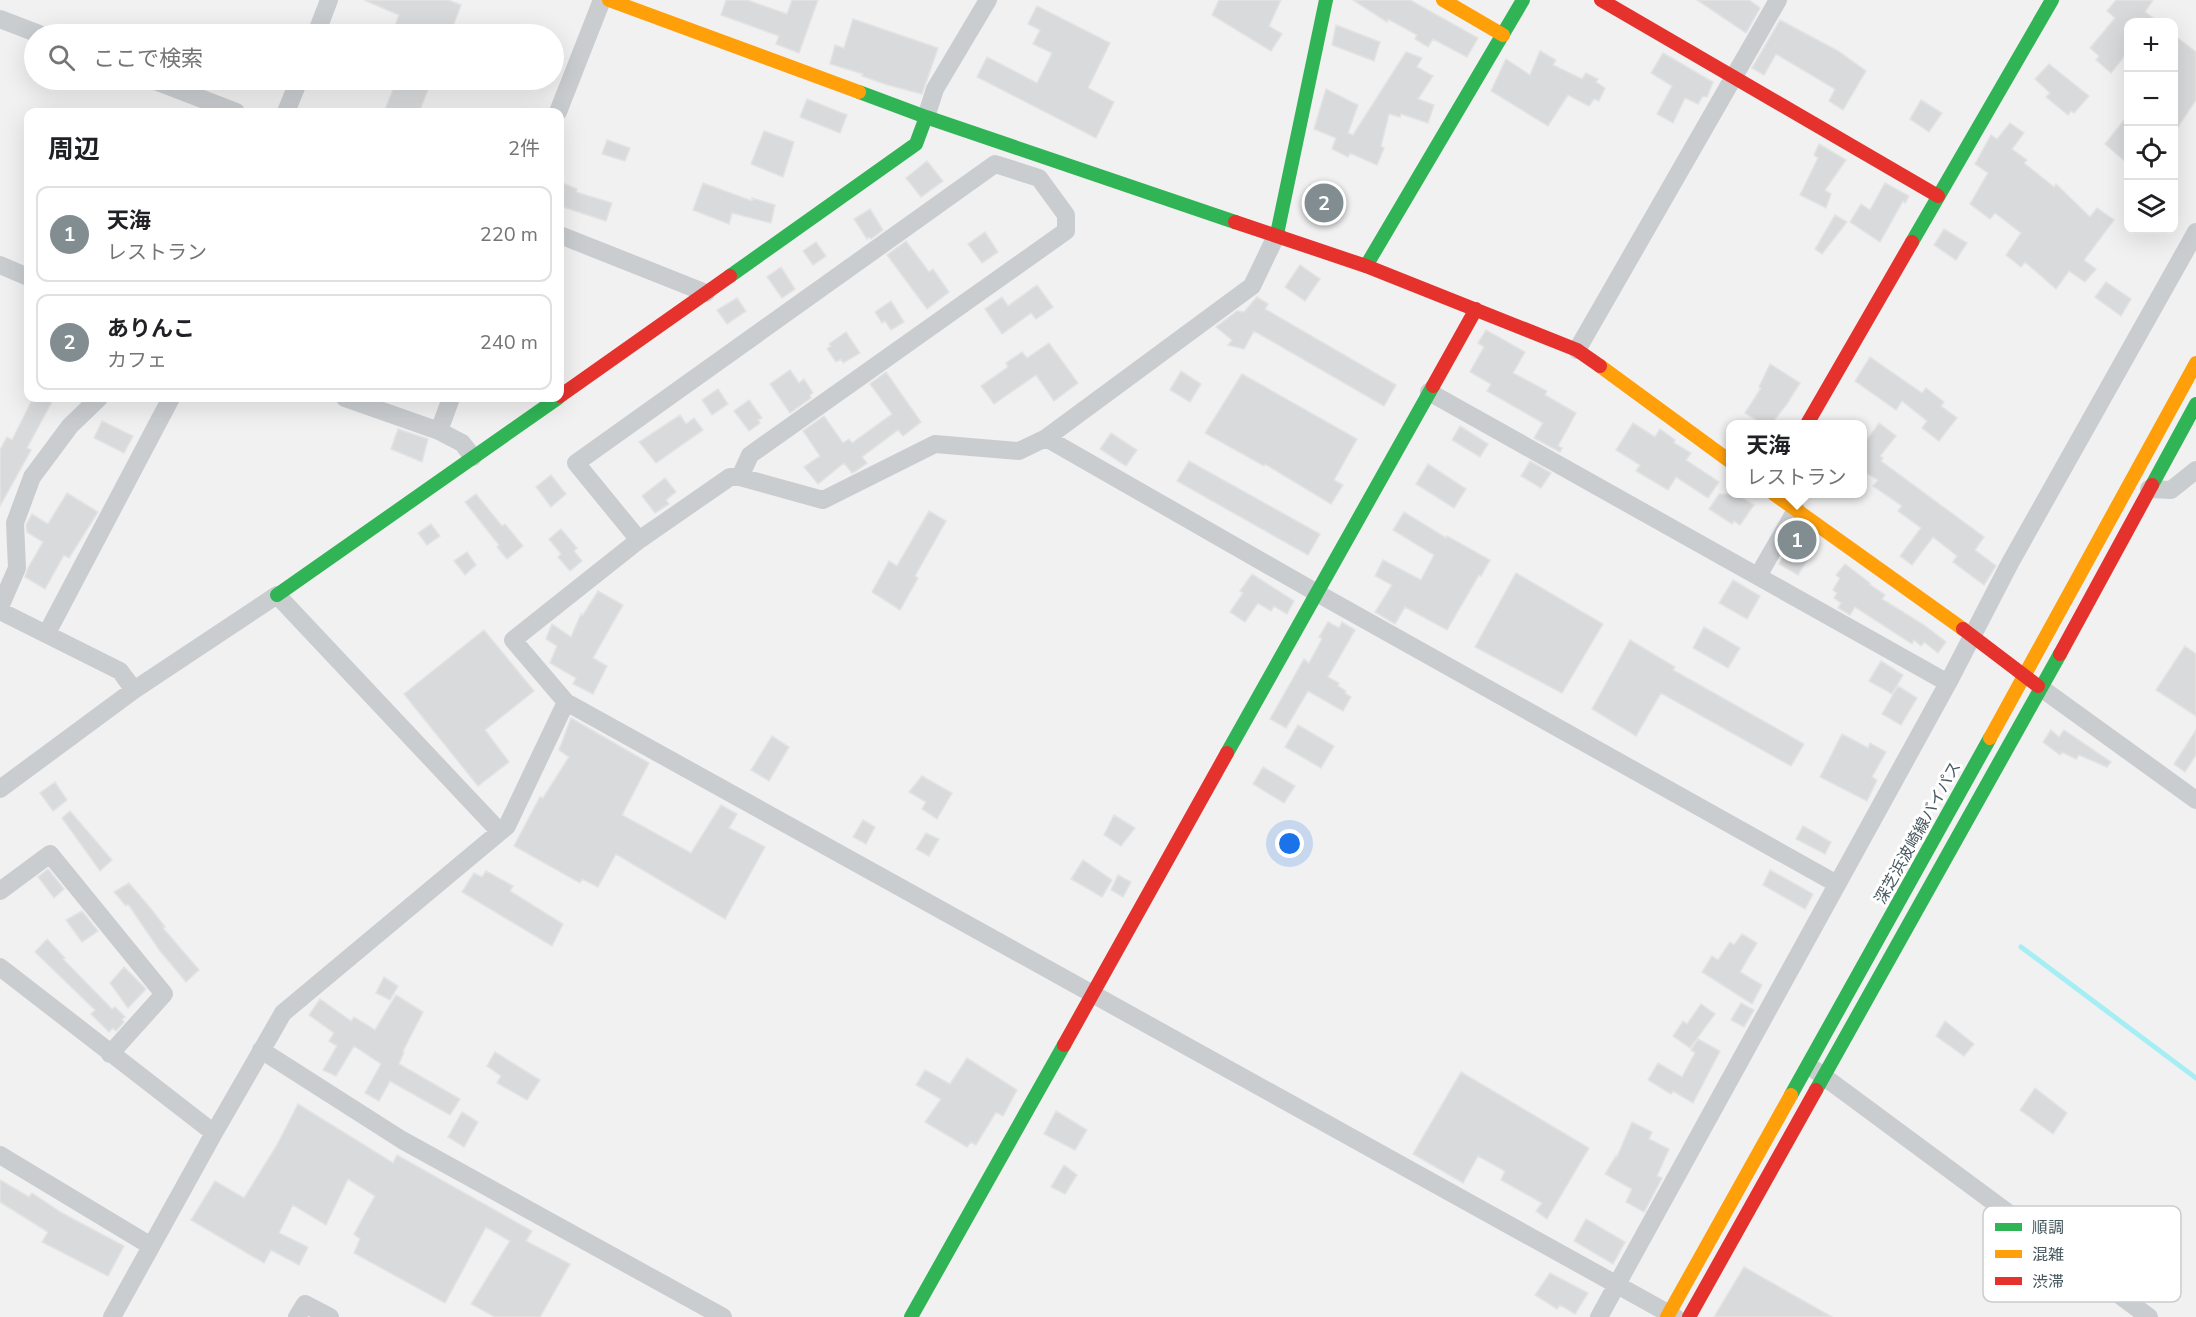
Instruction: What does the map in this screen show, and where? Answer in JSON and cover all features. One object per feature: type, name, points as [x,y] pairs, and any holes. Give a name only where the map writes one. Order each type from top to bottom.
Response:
[{"type":"street","points":[[320,24],[329,0]]},
{"type":"street","points":[[560,108],[602,0]]},
{"type":"street","points":[[609,0],[927,117],[1366,266],[1577,350],[1726,458]]},
{"type":"street","points":[[564,393],[916,144],[935,89],[988,0]]},
{"type":"street","points":[[1326,0],[1276,234],[1251,286],[1046,438],[1018,451],[935,444],[823,500],[740,477],[730,477],[639,540],[513,640],[566,702],[1618,1285],[1670,1316]]},
{"type":"street","points":[[1443,0],[1503,35]]},
{"type":"street","points":[[1366,266],[1523,0]]},
{"type":"street","points":[[1601,0],[1938,196]]},
{"type":"street","points":[[1577,350],[1778,0]]},
{"type":"street","points":[[1809,420],[2052,0]]},
{"type":"street","points":[[0,19],[24,28]]},
{"type":"street","points":[[179,90],[226,108]]},
{"type":"street","points":[[288,108],[295,90]]},
{"type":"street","points":[[639,540],[576,463],[995,164],[1039,178],[1066,215],[1066,231],[750,455],[740,477]]},
{"type":"street","points":[[1599,1317],[1948,683],[2016,553],[2196,232]]},
{"type":"street","points":[[564,237],[706,293]]},
{"type":"street","points":[[0,265],[24,275]]},
{"type":"street","points":[[911,1317],[1476,309]]},
{"type":"street","name":"深芝浜波崎線バイパス","points":[[1670,1316],[2196,363]]},
{"type":"street","points":[[1429,392],[1948,683]]},
{"type":"street","points":[[95,402],[70,426],[33,477],[15,523],[17,568],[0,609],[120,671],[134,690]]},
{"type":"street","points":[[47,633],[169,402]]},
{"type":"street","points":[[356,402],[439,431],[462,443],[473,458]]},
{"type":"street","points":[[439,431],[450,402]]},
{"type":"street","points":[[0,789],[134,690],[277,595],[552,402]]},
{"type":"street","points":[[1689,1317],[2041,688],[2196,404]]},
{"type":"street","points":[[1046,438],[1317,593],[1837,884]]},
{"type":"street","points":[[2149,489],[2171,490],[2196,470]]},
{"type":"street","points":[[1780,498],[2196,801]]},
{"type":"street","points":[[1758,576],[1796,510]]},
{"type":"street","points":[[277,595],[500,832]]},
{"type":"street","points":[[112,1317],[283,1013],[507,826],[566,702]]},
{"type":"street","points":[[0,891],[50,854],[164,994],[111,1054]]},
{"type":"street","points":[[0,967],[214,1133]]},
{"type":"street","points":[[261,1050],[402,1140],[723,1317]]},
{"type":"street","points":[[1807,1065],[1999,1206]]},
{"type":"street","points":[[0,1155],[151,1246]]},
{"type":"street","points":[[2129,1302],[2149,1317]]},
{"type":"street","points":[[297,1317],[305,1304],[330,1317]]},
{"type":"building","points":[[364,0],[448,0],[461,5],[454,24],[396,24],[399,15]]},
{"type":"building","points":[[726,0],[747,0],[787,14],[792,0],[818,0],[799,53],[776,44],[779,36],[721,15]]},
{"type":"building","points":[[1219,0],[1281,0],[1269,26],[1282,34],[1271,51],[1212,15]]},
{"type":"building","points":[[1353,0],[1410,0],[1478,38],[1467,57],[1433,39],[1428,47],[1415,39],[1417,35],[1388,19],[1387,22]]},
{"type":"building","points":[[1697,0],[1749,0],[1760,8],[1746,33]]},
{"type":"building","points":[[2116,0],[2153,0],[2145,12],[2153,18],[2124,18],[2124,57],[2111,73],[2096,60],[2099,56],[2090,48],[2115,18],[2107,11]]},
{"type":"building","points":[[1037,6],[1110,43],[1088,88],[1114,102],[1096,138],[977,77],[987,57],[1037,83],[1052,53],[1033,44],[1040,30],[1028,24]]},
{"type":"building","points":[[853,19],[938,48],[922,94],[888,85],[862,76],[863,74],[830,64],[835,45],[844,48]]},
{"type":"building","points":[[1780,20],[1838,51],[1866,71],[1843,110],[1829,101],[1835,89],[1776,54],[1764,75],[1752,68]]},
{"type":"building","points":[[1336,25],[1380,42],[1374,61],[1332,45]]},
{"type":"building","points":[[2178,38],[2196,52],[2196,100],[2178,127]]},
{"type":"building","points":[[1540,51],[1556,60],[1553,65],[1582,79],[1586,73],[1598,79],[1596,82],[1605,88],[1599,101],[1594,99],[1589,106],[1568,95],[1548,126],[1491,91],[1506,59],[1530,75]]},
{"type":"building","points":[[1406,52],[1422,58],[1417,67],[1433,76],[1418,99],[1434,105],[1428,123],[1401,114],[1400,117],[1389,114],[1381,146],[1384,148],[1377,165],[1350,153],[1348,157],[1332,149],[1336,138],[1314,129],[1326,89],[1358,105],[1348,133],[1353,135]]},
{"type":"building","points":[[1663,53],[1713,82],[1707,97],[1703,96],[1698,104],[1685,98],[1673,123],[1657,114],[1672,86],[1651,73]]},
{"type":"building","points":[[2049,64],[2089,96],[2074,113],[2071,111],[2068,115],[2046,97],[2050,93],[2035,79]]},
{"type":"building","points":[[393,90],[428,90],[421,108],[386,108]]},
{"type":"building","points":[[807,99],[847,115],[840,133],[800,117]]},
{"type":"building","points":[[1921,100],[1942,113],[1929,132],[1910,119]]},
{"type":"building","points":[[2124,120],[2124,161],[2105,144]]},
{"type":"building","points":[[2010,123],[2024,133],[2012,149],[2027,160],[2024,163],[2054,187],[2056,184],[2090,217],[2097,208],[2114,220],[2084,260],[2096,269],[2085,282],[2069,271],[2056,289],[2025,262],[2021,267],[2006,255],[2021,233],[1995,213],[1990,219],[1970,204],[1988,173],[1975,164],[1991,135],[1997,139]]},
{"type":"building","points":[[764,131],[794,142],[783,177],[751,164]]},
{"type":"building","points":[[607,140],[630,148],[625,161],[602,154]]},
{"type":"building","points":[[1819,144],[1846,160],[1825,190],[1831,194],[1826,208],[1800,195],[1818,158],[1814,155]]},
{"type":"building","points":[[927,161],[943,181],[921,197],[906,178]]},
{"type":"building","points":[[703,183],[752,201],[752,198],[775,205],[771,223],[732,213],[729,224],[693,210]]},
{"type":"building","points":[[1885,183],[1909,196],[1905,203],[1903,201],[1880,242],[1850,222],[1861,204],[1870,210]]},
{"type":"building","points":[[564,184],[577,189],[576,192],[612,203],[606,221],[564,207]]},
{"type":"building","points":[[1310,185],[1334,191],[1334,195],[1342,198],[1340,216],[1305,208]]},
{"type":"building","points":[[870,209],[883,230],[871,239],[869,237],[867,239],[854,219]]},
{"type":"building","points":[[1835,215],[1847,222],[1822,254],[1815,249]]},
{"type":"building","points":[[1944,229],[1967,243],[1956,260],[1934,245]]},
{"type":"building","points":[[985,232],[998,252],[982,263],[968,244]]},
{"type":"building","points":[[906,241],[929,272],[933,269],[949,292],[927,309],[887,255]]},
{"type":"building","points":[[816,242],[826,256],[813,265],[803,251]]},
{"type":"building","points":[[1300,265],[1320,279],[1305,301],[1285,287]]},
{"type":"building","points":[[781,267],[795,289],[782,298],[767,277]]},
{"type":"building","points":[[2106,282],[2131,299],[2121,316],[2095,297]]},
{"type":"building","points":[[1037,285],[1053,307],[1036,319],[1031,313],[1002,334],[985,309],[1002,297],[1008,306]]},
{"type":"building","points":[[1257,297],[1268,304],[1265,309],[1396,385],[1384,406],[1254,331],[1244,349],[1228,345],[1232,340],[1216,327],[1237,311],[1244,312]]},
{"type":"building","points":[[737,298],[746,311],[727,324],[717,310]]},
{"type":"building","points":[[891,301],[904,322],[891,330],[885,321],[882,323],[875,312]]},
{"type":"building","points":[[1486,330],[1525,352],[1513,373],[1547,391],[1545,395],[1576,413],[1558,446],[1562,448],[1560,452],[1534,438],[1543,423],[1487,391],[1491,384],[1470,372],[1484,347],[1478,343]]},
{"type":"building","points":[[846,332],[860,353],[843,363],[841,359],[836,362],[827,349],[831,346],[829,344]]},
{"type":"building","points":[[1049,343],[1078,383],[1054,401],[1036,375],[994,404],[981,386],[1008,367],[1006,363],[1022,352],[1027,358]]},
{"type":"building","points":[[1870,357],[1922,393],[1926,388],[1944,402],[1941,406],[1957,418],[1939,441],[1922,428],[1927,421],[1902,401],[1896,410],[1855,381]]},
{"type":"building","points":[[1770,364],[1800,383],[1774,420],[1756,420],[1745,413],[1761,388],[1759,387]]},
{"type":"building","points":[[790,370],[799,383],[804,379],[813,393],[810,395],[811,398],[790,413],[770,384]]},
{"type":"building","points":[[1181,371],[1201,384],[1190,402],[1170,390]]},
{"type":"building","points":[[886,372],[921,422],[903,436],[898,430],[862,457],[867,463],[856,471],[852,473],[844,463],[818,484],[804,467],[820,456],[803,431],[824,416],[843,443],[849,439],[852,443],[892,414],[870,384]]},
{"type":"building","points":[[1242,374],[1357,439],[1334,480],[1343,485],[1331,504],[1265,464],[1264,466],[1205,433]]},
{"type":"building","points":[[718,389],[728,404],[712,415],[702,400]]},
{"type":"building","points":[[749,400],[762,418],[758,420],[760,423],[749,431],[734,411]]},
{"type":"building","points":[[31,402],[52,402],[27,448],[31,450],[0,506],[0,450],[7,437],[12,440]]},
{"type":"building","points":[[680,415],[686,424],[694,418],[703,430],[656,463],[639,442]]},
{"type":"building","points":[[102,421],[133,436],[124,453],[94,438]]},
{"type":"building","points":[[1633,423],[1655,437],[1660,429],[1675,440],[1674,443],[1691,453],[1686,460],[1719,482],[1708,498],[1676,477],[1668,490],[1636,471],[1640,465],[1616,450]]},
{"type":"building","points":[[1879,423],[1896,436],[1880,456],[1883,458],[1881,461],[1984,537],[1975,550],[1996,566],[1984,585],[1953,562],[1957,556],[1933,537],[1912,565],[1900,556],[1921,528],[1898,511],[1902,506],[1873,486],[1878,480],[1867,473],[1867,440]]},
{"type":"building","points":[[1460,426],[1488,444],[1480,457],[1452,440]]},
{"type":"building","points":[[398,429],[428,439],[422,462],[391,449]]},
{"type":"building","points":[[1111,433],[1137,450],[1126,466],[1100,449]]},
{"type":"building","points":[[1189,461],[1320,534],[1308,555],[1177,481]]},
{"type":"building","points":[[1530,461],[1551,473],[1541,488],[1521,476]]},
{"type":"building","points":[[1428,464],[1466,489],[1454,508],[1416,484]]},
{"type":"building","points":[[551,475],[566,494],[551,507],[536,487]]},
{"type":"building","points":[[665,478],[676,492],[666,500],[669,504],[655,513],[642,496]]},
{"type":"building","points":[[67,493],[98,512],[69,558],[64,555],[45,589],[25,577],[43,542],[27,532],[26,525],[32,514],[48,524]]},
{"type":"building","points":[[476,494],[502,526],[505,524],[523,546],[507,559],[497,547],[499,545],[465,502]]},
{"type":"building","points":[[1719,494],[1726,494],[1726,498],[1743,498],[1754,505],[1740,525],[1734,521],[1732,524],[1709,509]]},
{"type":"building","points":[[929,511],[946,521],[915,576],[918,578],[900,610],[872,592],[889,561],[897,566]]},
{"type":"building","points":[[1404,512],[1446,538],[1447,536],[1490,560],[1447,630],[1405,607],[1395,624],[1375,612],[1392,585],[1375,576],[1383,560],[1421,580],[1434,555],[1393,530]]},
{"type":"building","points":[[431,524],[440,536],[427,545],[418,533]]},
{"type":"building","points":[[561,529],[577,548],[574,551],[582,561],[570,571],[558,557],[561,554],[549,539]]},
{"type":"building","points":[[1796,533],[1816,545],[1798,575],[1779,564]]},
{"type":"building","points":[[467,552],[476,565],[465,575],[454,561]]},
{"type":"building","points":[[1845,564],[1885,595],[1882,599],[1924,625],[1946,642],[1938,653],[1924,642],[1921,646],[1914,640],[1912,644],[1855,607],[1850,615],[1838,608],[1841,603],[1834,598],[1837,593],[1833,590],[1840,578],[1836,575]]},
{"type":"building","points":[[1516,573],[1603,624],[1562,693],[1475,647]]},
{"type":"building","points":[[1252,574],[1294,601],[1287,614],[1274,606],[1271,611],[1258,603],[1245,622],[1230,612],[1243,593],[1240,591]]},
{"type":"building","points":[[1733,580],[1760,596],[1747,619],[1719,603]]},
{"type":"building","points":[[598,591],[623,605],[593,658],[607,666],[593,694],[573,684],[576,678],[550,663],[557,646],[546,639],[552,624],[571,637],[581,614],[583,615]]},
{"type":"building","points":[[1328,622],[1339,628],[1342,622],[1355,630],[1328,677],[1339,683],[1338,686],[1351,697],[1343,711],[1308,691],[1286,728],[1270,719],[1304,659],[1309,663],[1322,639],[1319,637]]},
{"type":"building","points":[[1704,627],[1740,648],[1728,668],[1693,648]]},
{"type":"building","points":[[484,630],[534,691],[485,730],[509,762],[478,786],[404,694]]},
{"type":"building","points":[[1630,640],[1675,667],[1673,670],[1804,744],[1791,766],[1661,693],[1636,736],[1592,709]]},
{"type":"building","points":[[2185,646],[2196,654],[2196,716],[2156,690]]},
{"type":"building","points":[[1881,661],[1903,675],[1892,694],[1869,681]]},
{"type":"building","points":[[1898,686],[1917,698],[1901,725],[1882,714]]},
{"type":"building","points":[[571,718],[649,763],[622,815],[691,853],[721,805],[737,814],[729,828],[765,847],[725,919],[616,854],[598,887],[582,879],[580,883],[514,846],[540,797],[543,798],[569,757],[559,750]]},
{"type":"building","points":[[1298,725],[1334,746],[1321,768],[1285,747]]},
{"type":"building","points":[[2051,730],[2059,737],[2064,730],[2111,762],[2107,767],[2079,755],[2076,759],[2062,752],[2060,755],[2043,742]]},
{"type":"building","points":[[2196,730],[2196,755],[2185,772],[2174,764]]},
{"type":"building","points":[[1842,734],[1868,748],[1870,743],[1886,752],[1872,777],[1877,780],[1867,801],[1820,777]]},
{"type":"building","points":[[772,736],[789,747],[769,781],[751,770]]},
{"type":"building","points":[[1263,767],[1295,786],[1284,803],[1253,784]]},
{"type":"building","points":[[922,776],[952,793],[937,819],[922,809],[926,802],[909,792]]},
{"type":"building","points":[[55,782],[67,800],[53,811],[40,793]]},
{"type":"building","points":[[70,811],[112,860],[100,871],[62,818]]},
{"type":"building","points":[[1114,815],[1135,828],[1121,846],[1104,835]]},
{"type":"building","points":[[863,820],[875,827],[866,844],[853,837]]},
{"type":"building","points":[[1803,826],[1831,842],[1825,854],[1796,839]]},
{"type":"building","points":[[926,833],[939,839],[929,856],[916,849]]},
{"type":"building","points":[[1083,860],[1112,880],[1102,897],[1071,879]]},
{"type":"building","points":[[48,869],[64,889],[54,898],[38,877]]},
{"type":"building","points":[[1770,870],[1813,894],[1805,909],[1763,885]]},
{"type":"building","points":[[486,871],[513,886],[510,891],[563,924],[552,946],[462,892],[474,873],[482,877]]},
{"type":"building","points":[[1118,875],[1131,882],[1123,897],[1111,890]]},
{"type":"building","points":[[129,883],[199,970],[186,982],[160,951],[128,904],[126,906],[114,892]]},
{"type":"building","points":[[82,911],[98,931],[82,942],[66,920]]},
{"type":"building","points":[[1742,934],[1757,943],[1740,972],[1762,985],[1752,1004],[1702,972],[1712,956],[1718,960],[1730,942],[1734,945]]},
{"type":"building","points":[[47,939],[65,958],[63,959],[112,1009],[115,1007],[125,1017],[122,1019],[124,1022],[116,1031],[113,1028],[109,1032],[91,1014],[95,1010],[35,952]]},
{"type":"building","points":[[124,967],[146,989],[128,1008],[110,983]]},
{"type":"building","points":[[384,977],[398,986],[390,1000],[376,993]]},
{"type":"building","points":[[396,995],[423,1012],[403,1051],[399,1064],[460,1099],[450,1115],[390,1081],[379,1101],[365,1093],[381,1064],[354,1046],[336,1076],[323,1070],[337,1046],[329,1041],[334,1033],[309,1015],[320,999],[351,1021],[354,1017],[375,1030]]},
{"type":"building","points":[[1741,1003],[1754,1010],[1744,1027],[1731,1020]]},
{"type":"building","points":[[1701,1004],[1715,1014],[1690,1048],[1673,1036],[1683,1021],[1687,1024]]},
{"type":"building","points":[[1945,1021],[1974,1044],[1964,1056],[1936,1036]]},
{"type":"building","points":[[1698,1039],[1720,1051],[1693,1103],[1673,1091],[1671,1094],[1648,1080],[1658,1063],[1682,1077],[1695,1053],[1691,1050]]},
{"type":"building","points":[[495,1052],[540,1080],[527,1100],[497,1083],[501,1076],[487,1066]]},
{"type":"building","points":[[967,1058],[1017,1090],[1003,1116],[996,1112],[976,1145],[971,1142],[967,1147],[925,1122],[941,1099],[916,1085],[925,1070],[950,1084]]},
{"type":"building","points":[[1461,1072],[1589,1148],[1547,1219],[1536,1211],[1542,1203],[1501,1180],[1505,1171],[1478,1156],[1463,1183],[1413,1154]]},
{"type":"building","points":[[2035,1088],[2067,1113],[2053,1134],[2020,1110]]},
{"type":"building","points":[[298,1104],[393,1163],[397,1155],[532,1231],[526,1241],[570,1264],[540,1317],[495,1317],[471,1304],[510,1241],[486,1227],[445,1303],[354,1253],[360,1239],[354,1234],[375,1196],[348,1179],[326,1225],[293,1205],[279,1233],[308,1247],[299,1265],[271,1250],[264,1263],[191,1220],[215,1181],[244,1198],[277,1145]]},
{"type":"building","points":[[1056,1111],[1087,1130],[1075,1150],[1044,1134]]},
{"type":"building","points":[[462,1112],[478,1122],[464,1147],[448,1137]]},
{"type":"building","points":[[1632,1122],[1652,1132],[1649,1139],[1669,1149],[1657,1176],[1662,1178],[1644,1212],[1626,1202],[1632,1189],[1605,1174],[1617,1157]]},
{"type":"building","points":[[1064,1165],[1077,1175],[1065,1194],[1051,1187]]},
{"type":"building","points":[[0,1180],[29,1197],[32,1193],[62,1213],[124,1246],[108,1276],[42,1242],[48,1232],[0,1202]]},
{"type":"building","points":[[1586,1219],[1625,1242],[1613,1264],[1574,1241]]},
{"type":"building","points":[[1744,1267],[1832,1317],[1714,1317]]},
{"type":"building","points":[[1550,1273],[1588,1293],[1575,1314],[1560,1305],[1557,1309],[1535,1295]]},
{"type":"waterway","points":[[2021,947],[2196,1078]]},
{"type":"traffic: fast","points":[[1277,234],[1326,0]]},
{"type":"traffic: fast","points":[[1366,266],[1523,0]]},
{"type":"traffic: fast","points":[[1912,242],[2052,0]]},
{"type":"traffic: fast","points":[[859,92],[1235,222]]},
{"type":"traffic: fast","points":[[730,276],[916,144],[926,117]]},
{"type":"traffic: fast","points":[[1227,753],[1433,386]]},
{"type":"traffic: fast","points":[[277,595],[552,402]]},
{"type":"traffic: fast","points":[[2152,485],[2196,404]]},
{"type":"traffic: fast","points":[[1816,1090],[2060,654]]},
{"type":"traffic: fast","points":[[1791,1095],[1990,738]]},
{"type":"traffic: fast","points":[[911,1317],[1064,1045]]},
{"type":"traffic: slow","points":[[609,0],[859,92]]},
{"type":"traffic: slow","points":[[1443,0],[1503,35]]},
{"type":"traffic: slow","points":[[1990,738],[2196,363]]},
{"type":"traffic: slow","points":[[1600,366],[1726,458]]},
{"type":"traffic: slow","points":[[1780,498],[1963,629]]},
{"type":"traffic: slow","points":[[1667,1317],[1791,1095]]},
{"type":"traffic: jam","points":[[1601,0],[1938,196]]},
{"type":"traffic: jam","points":[[1235,222],[1366,266],[1577,350],[1600,366]]},
{"type":"traffic: jam","points":[[1809,420],[1912,242]]},
{"type":"traffic: jam","points":[[564,393],[730,276]]},
{"type":"traffic: jam","points":[[1433,386],[1476,309]]},
{"type":"traffic: jam","points":[[2060,654],[2152,485]]},
{"type":"traffic: jam","points":[[1963,629],[2038,686]]},
{"type":"traffic: jam","points":[[1064,1045],[1227,753]]},
{"type":"traffic: jam","points":[[1689,1317],[1816,1090]]},
{"type":"place","name":"ありんこ","points":[[1324,203]]},
{"type":"place","name":"天海","points":[[1797,540]]}]
